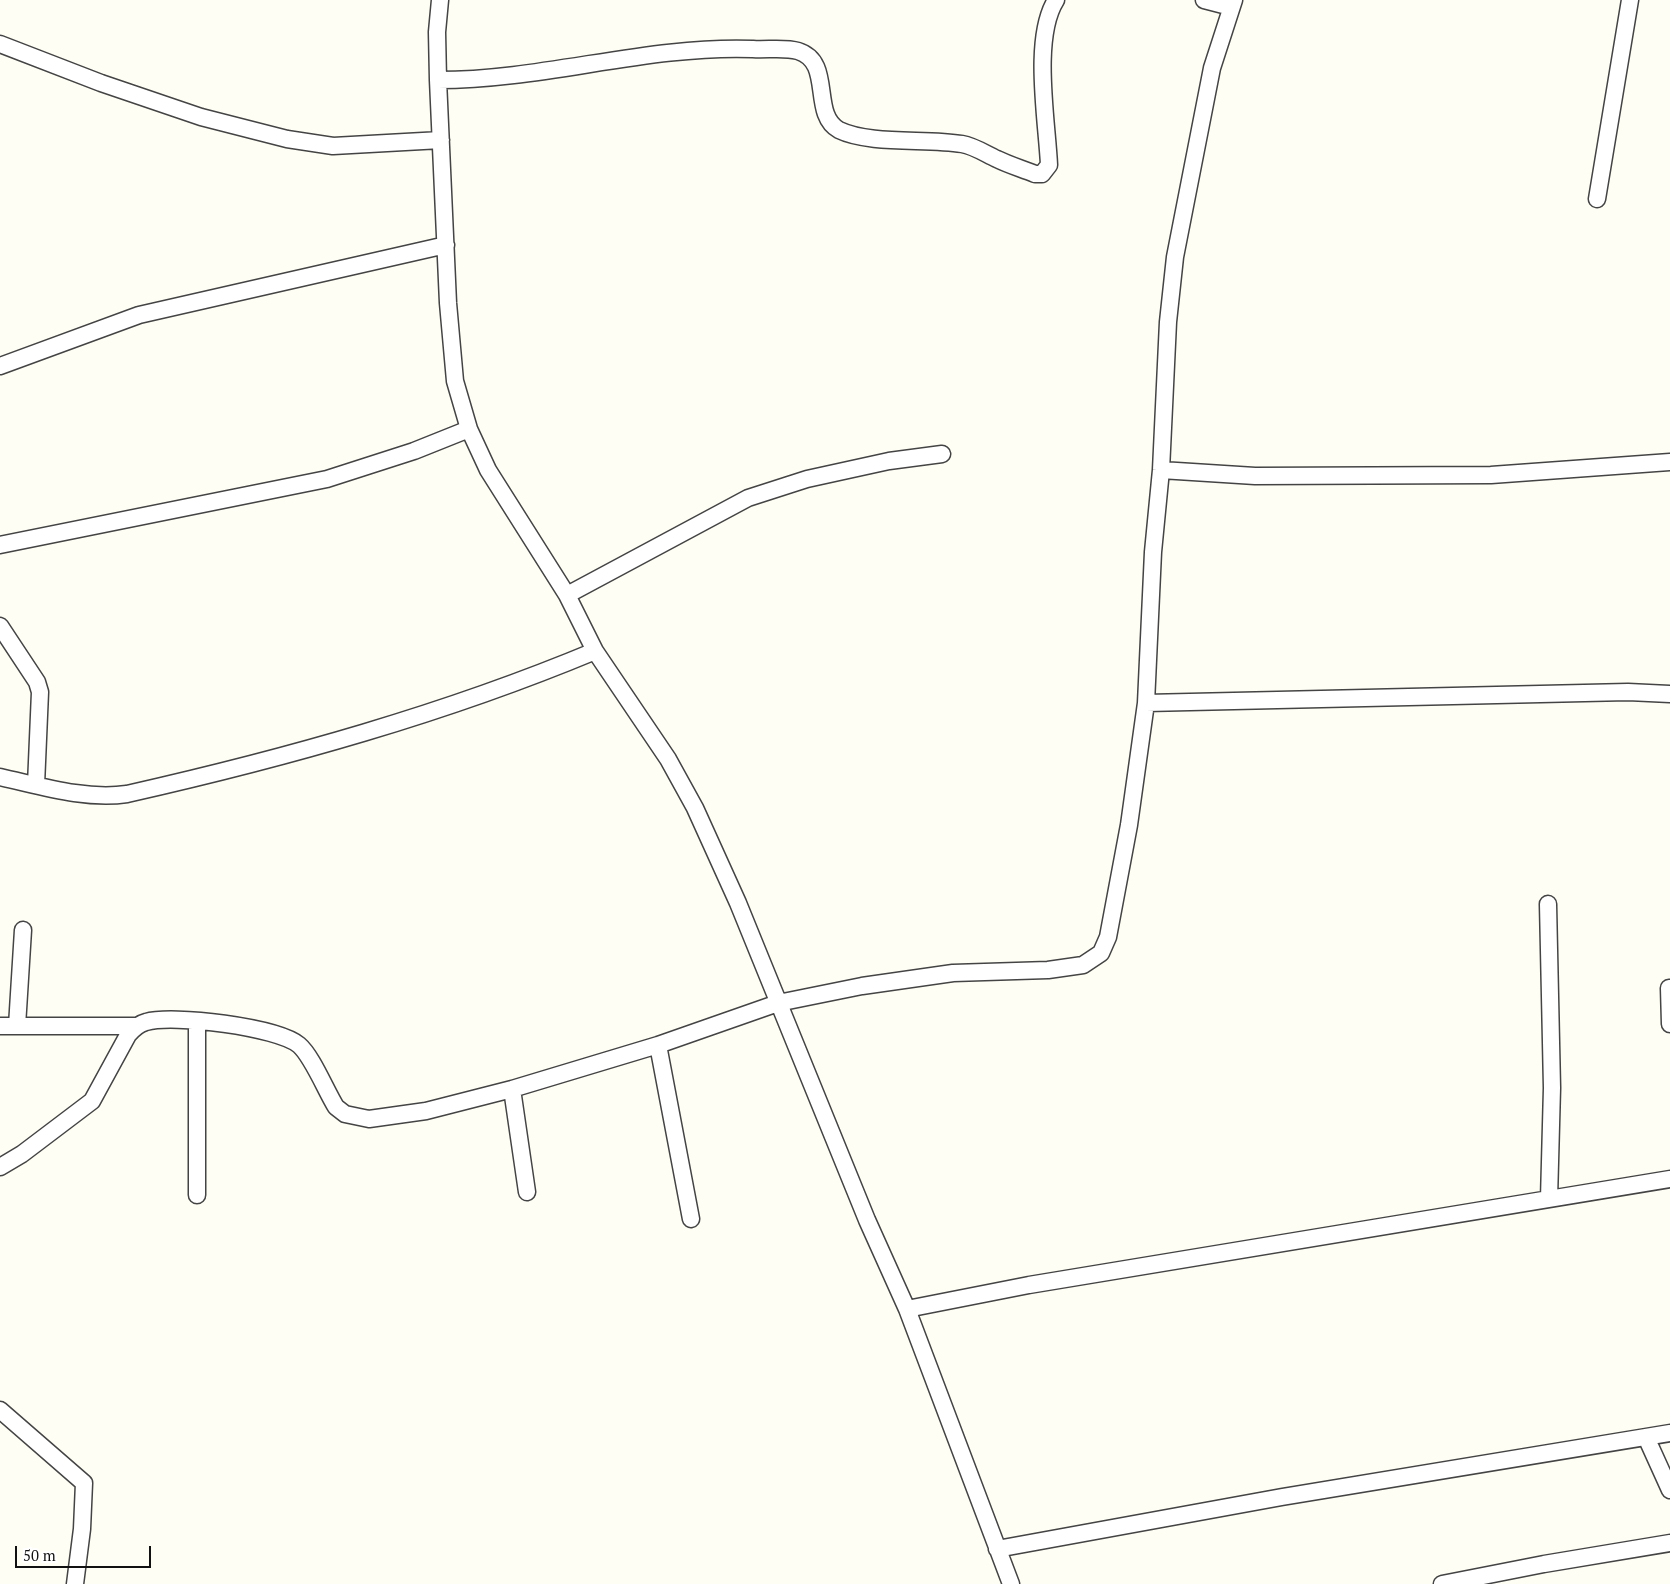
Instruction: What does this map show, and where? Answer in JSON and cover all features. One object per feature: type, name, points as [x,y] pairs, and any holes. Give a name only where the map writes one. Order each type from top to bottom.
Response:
[{"type":"street","points":[[440,0],[437,32],[438,80],[455,381],[469,429],[488,470],[567,595],[595,651],[668,759],[695,808],[738,903],[867,1220],[907,1310],[1011,1584]]},
{"type":"street","points":[[438,80],[477,80],[538,74],[668,52],[740,49],[797,51],[807,55],[814,62],[819,74],[822,96],[830,123],[838,129],[866,137],[966,144],[1035,174],[1042,174],[1049,165],[1041,57],[1050,14],[1056,0]]},
{"type":"street","points":[[0,1026],[136,1026],[162,1020],[251,1027],[291,1039],[301,1047],[310,1059],[336,1107],[344,1114],[369,1119],[426,1111],[512,1089],[658,1045],[778,1003],[862,986],[953,972],[1048,970],[1083,965],[1093,961],[1101,953],[1108,937],[1129,825],[1146,703],[1153,552],[1161,470],[1168,322],[1175,258],[1212,68],[1232,4],[1204,0]]},
{"type":"street","points":[[1596,199],[1630,0]]},
{"type":"street","points":[[0,44],[101,83],[192,114],[287,139],[333,146],[441,140]]},
{"type":"street","points":[[0,366],[139,315],[446,245]]},
{"type":"street","points":[[0,545],[328,479],[414,451],[469,429]]},
{"type":"street","points":[[567,595],[748,498],[807,479],[888,461],[942,454]]},
{"type":"street","points":[[1161,470],[1255,476],[1491,476],[1670,462]]},
{"type":"street","points":[[0,626],[37,682],[40,692],[36,785]]},
{"type":"street","points":[[0,777],[89,795],[111,796],[183,782],[317,747],[452,705],[530,678],[595,651]]},
{"type":"street","points":[[1146,703],[1618,693],[1670,694]]},
{"type":"street","points":[[1548,904],[1552,1088],[1549,1199]]},
{"type":"street","points":[[17,1026],[23,930]]},
{"type":"street","points":[[1669,988],[1670,1024]]},
{"type":"street","points":[[197,1022],[197,1195]]},
{"type":"street","points":[[0,1167],[22,1154],[92,1101],[102,1087],[117,1052],[136,1026]]},
{"type":"street","points":[[658,1045],[691,1218]]},
{"type":"street","points":[[512,1089],[527,1192]]},
{"type":"street","points":[[907,1310],[1029,1285],[1670,1179]]},
{"type":"street","points":[[0,1410],[84,1483],[83,1520],[75,1584]]},
{"type":"street","points":[[997,1549],[1272,1499],[1670,1433]]},
{"type":"street","points":[[1646,1437],[1670,1490]]},
{"type":"street","points":[[1442,1584],[1544,1564],[1670,1544]]}]
